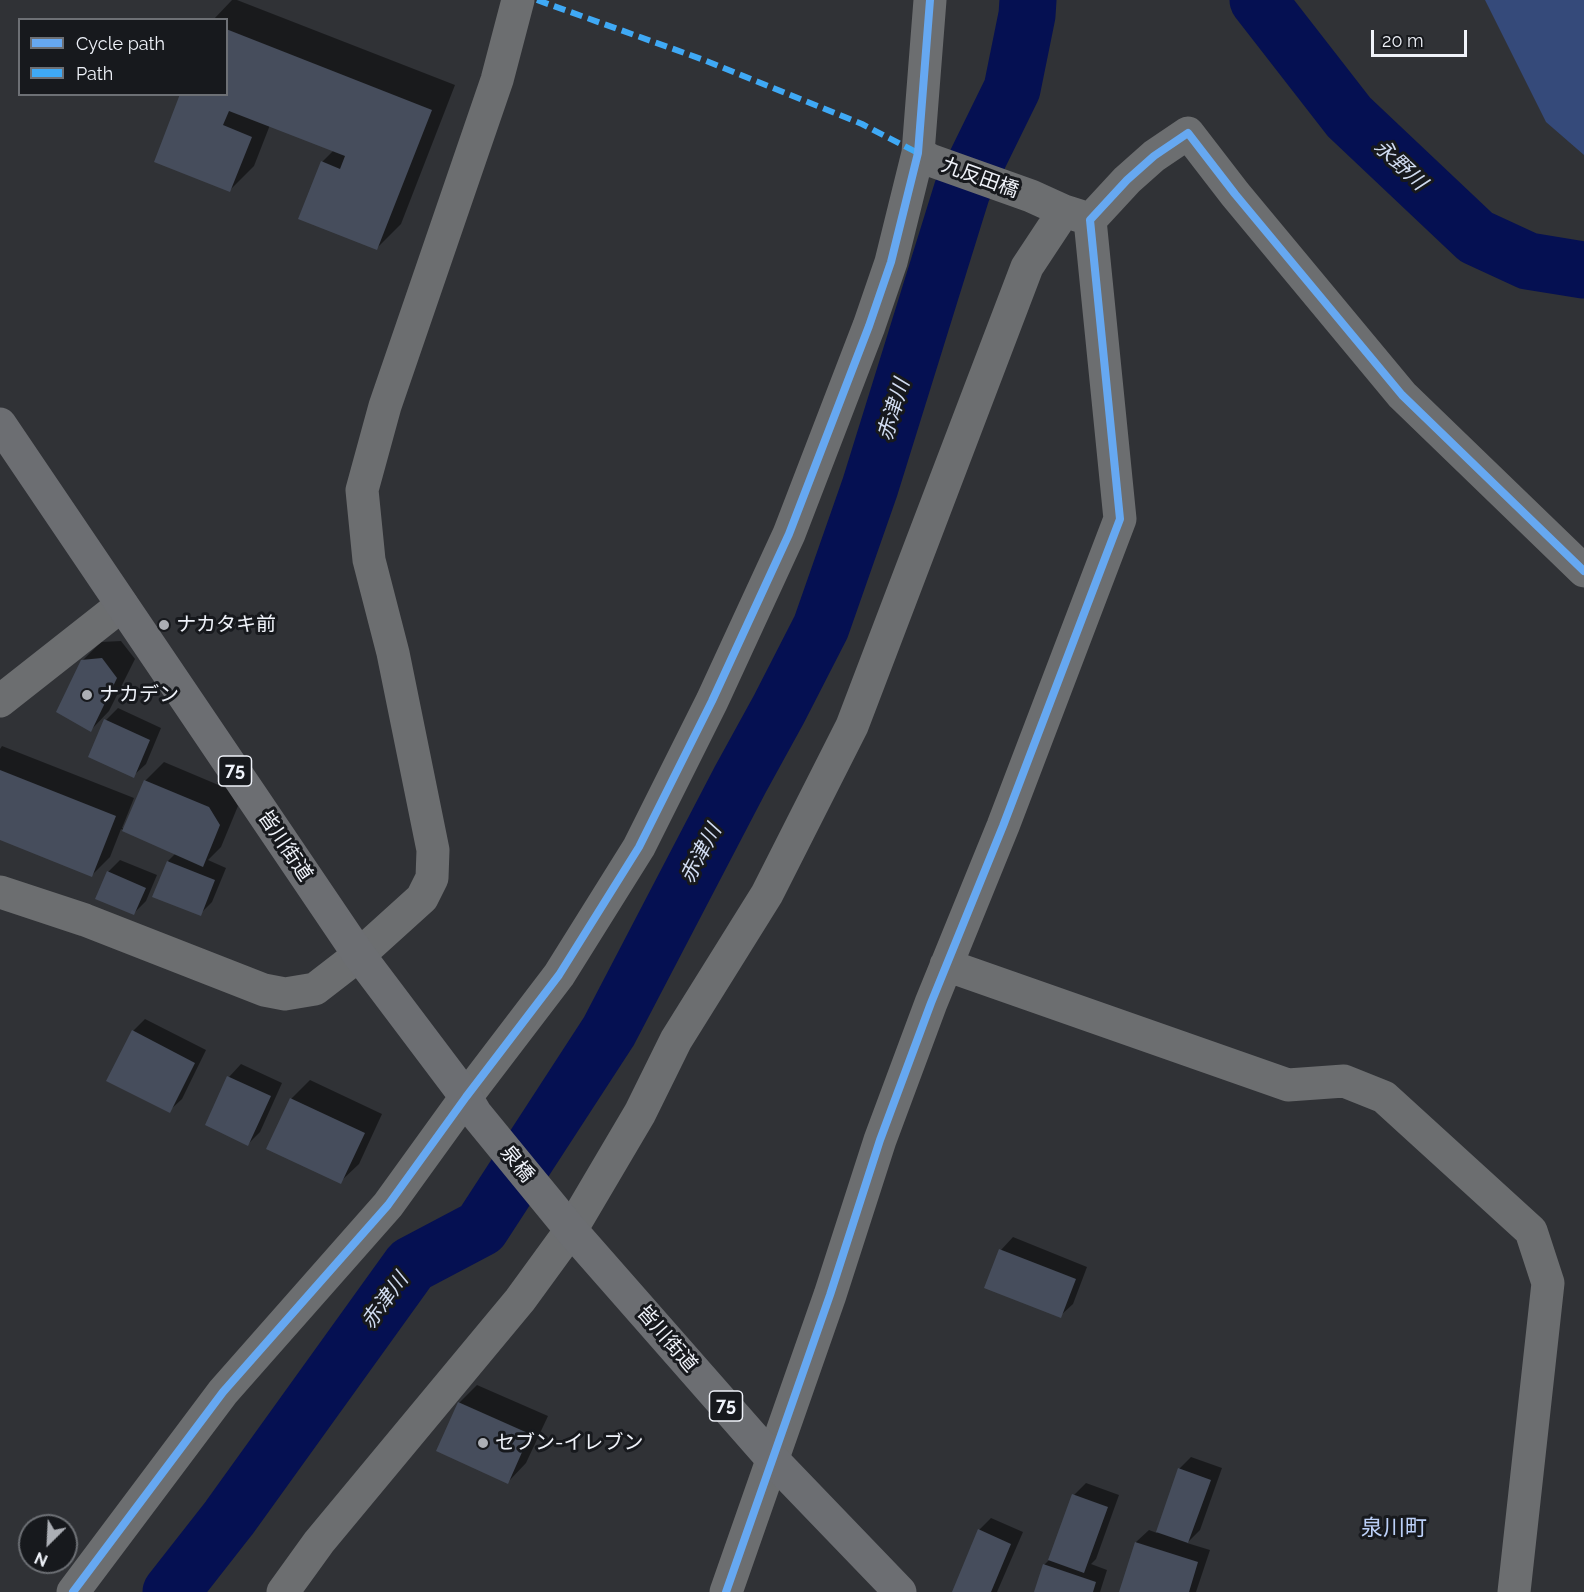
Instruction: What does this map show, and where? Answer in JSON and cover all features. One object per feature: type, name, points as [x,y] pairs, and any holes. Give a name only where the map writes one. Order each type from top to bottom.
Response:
[{"type":"main road","name":"皆川街道","points":[[0,424],[359,955],[471,1105]]},
{"type":"main road","name":"泉橋","points":[[471,1105],[565,1222]]},
{"type":"main road","name":"皆川街道","points":[[565,1222],[773,1460],[900,1592]]},
{"type":"street","points":[[0,892],[85,920],[264,990],[285,994],[315,989],[359,955],[422,898],[432,878],[433,850],[393,653],[369,560],[362,490],[385,406],[497,80],[518,0]]},
{"type":"street","points":[[73,1592],[223,1392],[388,1205],[471,1105],[559,975],[639,847],[712,701],[789,534],[851,376],[891,262],[924,156],[930,0]]},
{"type":"street","points":[[283,1592],[319,1542],[520,1300],[565,1222],[640,1113],[676,1040],[767,894],[852,726],[1027,267],[1077,215],[1188,133],[1235,194],[1402,395],[1584,571]]},
{"type":"street","name":"九反田橋","points":[[924,156],[1077,215]]},
{"type":"street","points":[[726,1592],[830,1295],[880,1140],[931,1003],[1003,826],[1120,519],[1077,215]]},
{"type":"street","points":[[0,701],[122,605]]},
{"type":"street","points":[[946,965],[1288,1085],[1344,1081],[1384,1097],[1530,1231],[1548,1284],[1514,1592]]},
{"type":"shaded area","points":[[1485,0],[1584,0],[1584,155],[1546,122]]},
{"type":"building","points":[[228,30],[432,110],[377,250],[298,219],[321,161],[340,169],[345,156],[229,111],[223,125],[252,137],[230,192],[154,162],[179,96],[228,96]]},
{"type":"building","name":"ナカデン","points":[[102,658],[117,678],[91,732],[56,712],[81,660]]},
{"type":"building","points":[[104,719],[150,740],[134,778],[88,757]]},
{"type":"building","points":[[0,770],[116,816],[92,877],[0,840]]},
{"type":"building","points":[[144,780],[209,807],[220,825],[203,867],[122,831]]},
{"type":"building","points":[[167,861],[215,880],[201,916],[152,897]]},
{"type":"building","points":[[107,871],[146,888],[134,915],[95,899]]},
{"type":"building","points":[[132,1030],[195,1063],[170,1113],[106,1081]]},
{"type":"building","points":[[227,1076],[271,1096],[248,1146],[205,1125]]},
{"type":"building","points":[[290,1098],[365,1133],[341,1184],[266,1149]]},
{"type":"building","points":[[999,1249],[1076,1279],[1061,1318],[984,1288]]},
{"type":"building","name":"セブン-イレブン","points":[[458,1402],[530,1434],[508,1484],[436,1451]]},
{"type":"building","points":[[1178,1468],[1211,1480],[1188,1543],[1156,1532]]},
{"type":"building","points":[[1072,1494],[1108,1507],[1084,1573],[1048,1560]]},
{"type":"building","points":[[978,1529],[1011,1544],[991,1592],[952,1592]]},
{"type":"building","points":[[1135,1542],[1198,1562],[1189,1592],[1119,1592]]},
{"type":"building","points":[[1043,1564],[1096,1582],[1093,1592],[1034,1592]]},
{"type":"waterway","name":"赤津川","points":[[171,1592],[229,1518],[411,1265],[481,1228],[609,1031],[821,627],[870,487],[962,191],[1012,89],[1028,0]]},
{"type":"waterway","name":"永野川","points":[[1258,0],[1349,117],[1476,237],[1528,261],[1584,270]]},
{"type":"marked path","points":[[537,0],[704,60],[862,124],[918,153]]},
{"type":"cycle path","points":[[73,1592],[223,1392],[388,1205],[466,1097],[559,975],[639,847],[712,701],[789,534],[869,326],[891,262],[918,153],[930,0]]},
{"type":"cycle path","points":[[726,1592],[830,1295],[880,1140],[931,1003],[1003,826],[1120,519],[1090,220],[1127,180],[1154,156],[1188,133],[1235,194],[1402,395],[1584,571]]},
{"type":"place","name":"ナカタキ前","points":[[164,625]]},
{"type":"place","name":"ナカデン","points":[[87,695]]},
{"type":"place","name":"セブン-イレブン","points":[[483,1443]]},
{"type":"district","name":"泉川町","points":[[1394,1528]]}]
